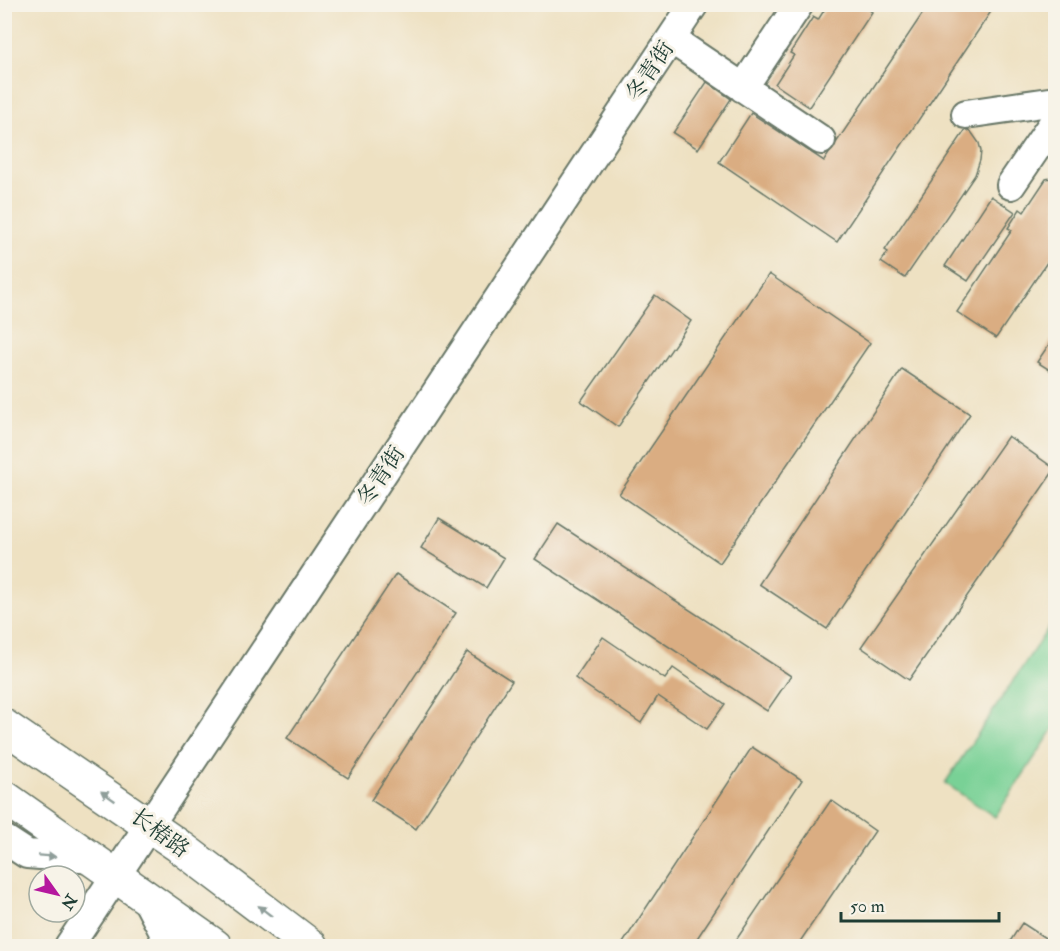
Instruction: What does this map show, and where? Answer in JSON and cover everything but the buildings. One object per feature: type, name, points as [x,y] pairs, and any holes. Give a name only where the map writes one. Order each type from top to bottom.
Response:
[{"type":"main road","name":"长椿路","points":[[4,726],[149,825],[245,894],[311,946]]},
{"type":"main road","points":[[4,797],[215,946]]},
{"type":"street","name":"冬青街","points":[[69,946],[105,867],[149,825],[694,4]]},
{"type":"street","points":[[743,88],[799,4]]},
{"type":"street","points":[[671,39],[821,141]]},
{"type":"street","points":[[966,114],[1049,102],[1056,104]]},
{"type":"street","points":[[1011,185],[1046,152],[1056,119]]},
{"type":"street","points":[[4,839],[27,854],[105,867]]},
{"type":"street","points":[[144,894],[171,946]]},
{"type":"green space","points":[[1051,624],[1056,627],[1055,727],[995,817],[945,783]]}]
